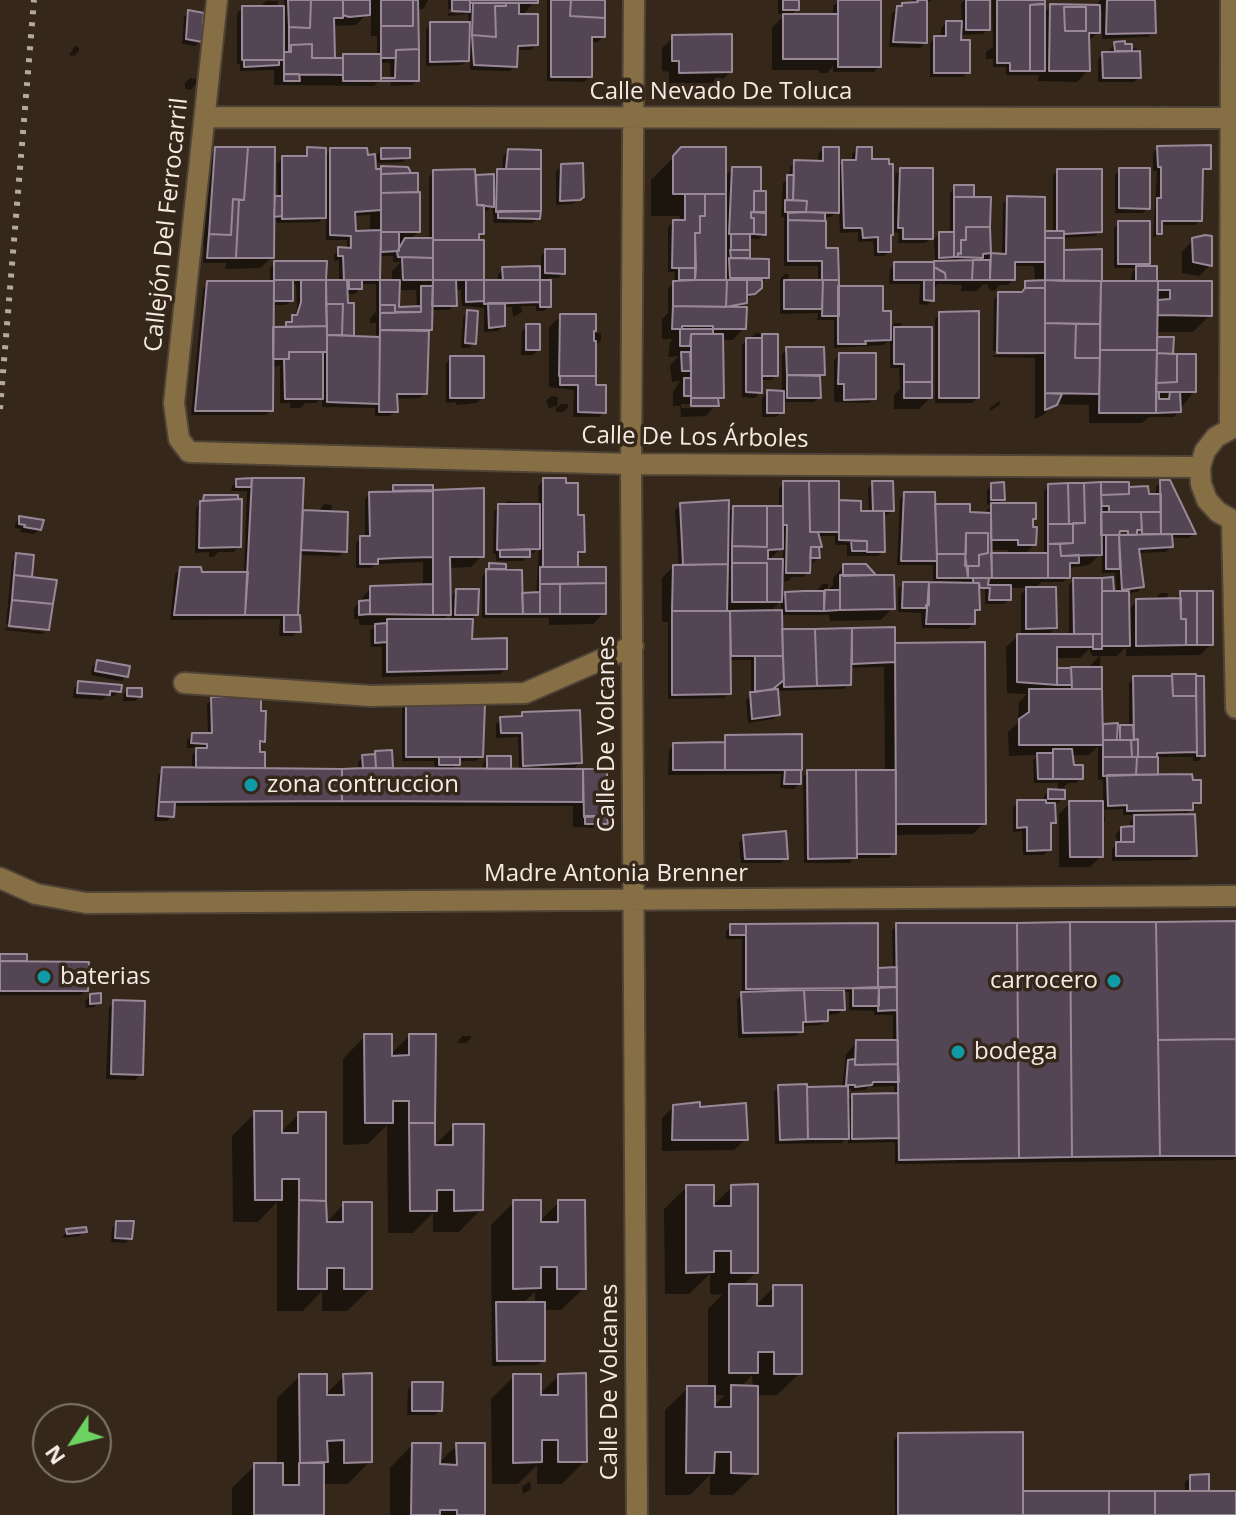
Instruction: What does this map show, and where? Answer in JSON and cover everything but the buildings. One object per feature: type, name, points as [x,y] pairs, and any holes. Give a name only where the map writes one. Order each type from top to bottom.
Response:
[{"type":"street","name":"Callejón Del Ferrocarril","points":[[189,452],[179,439],[174,403],[217,0]]},
{"type":"street","name":"Calle De Volcanes","points":[[634,0],[631,464],[637,1515]]},
{"type":"street","points":[[1231,0],[1234,118],[1233,427],[1216,437],[1205,451],[1200,467],[1201,484],[1207,500],[1218,512],[1234,521],[1236,708]]},
{"type":"street","name":"Calle Nevado De Toluca","points":[[206,117],[1234,118]]},
{"type":"street","name":"Calle De Los Árboles","points":[[189,452],[631,464],[1200,467]]},
{"type":"street","points":[[184,683],[371,696],[525,693],[633,646]]},
{"type":"street","name":"Madre Antonia Brenner","points":[[0,878],[36,894],[86,903],[1236,896]]},
{"type":"railway","points":[[0,409],[34,0]]},
{"type":"place","name":"zona contruccion","points":[[251,785]]},
{"type":"place","name":"baterias","points":[[44,977]]},
{"type":"place","name":"carrocero","points":[[1114,981]]},
{"type":"place","name":"bodega","points":[[958,1052]]}]
